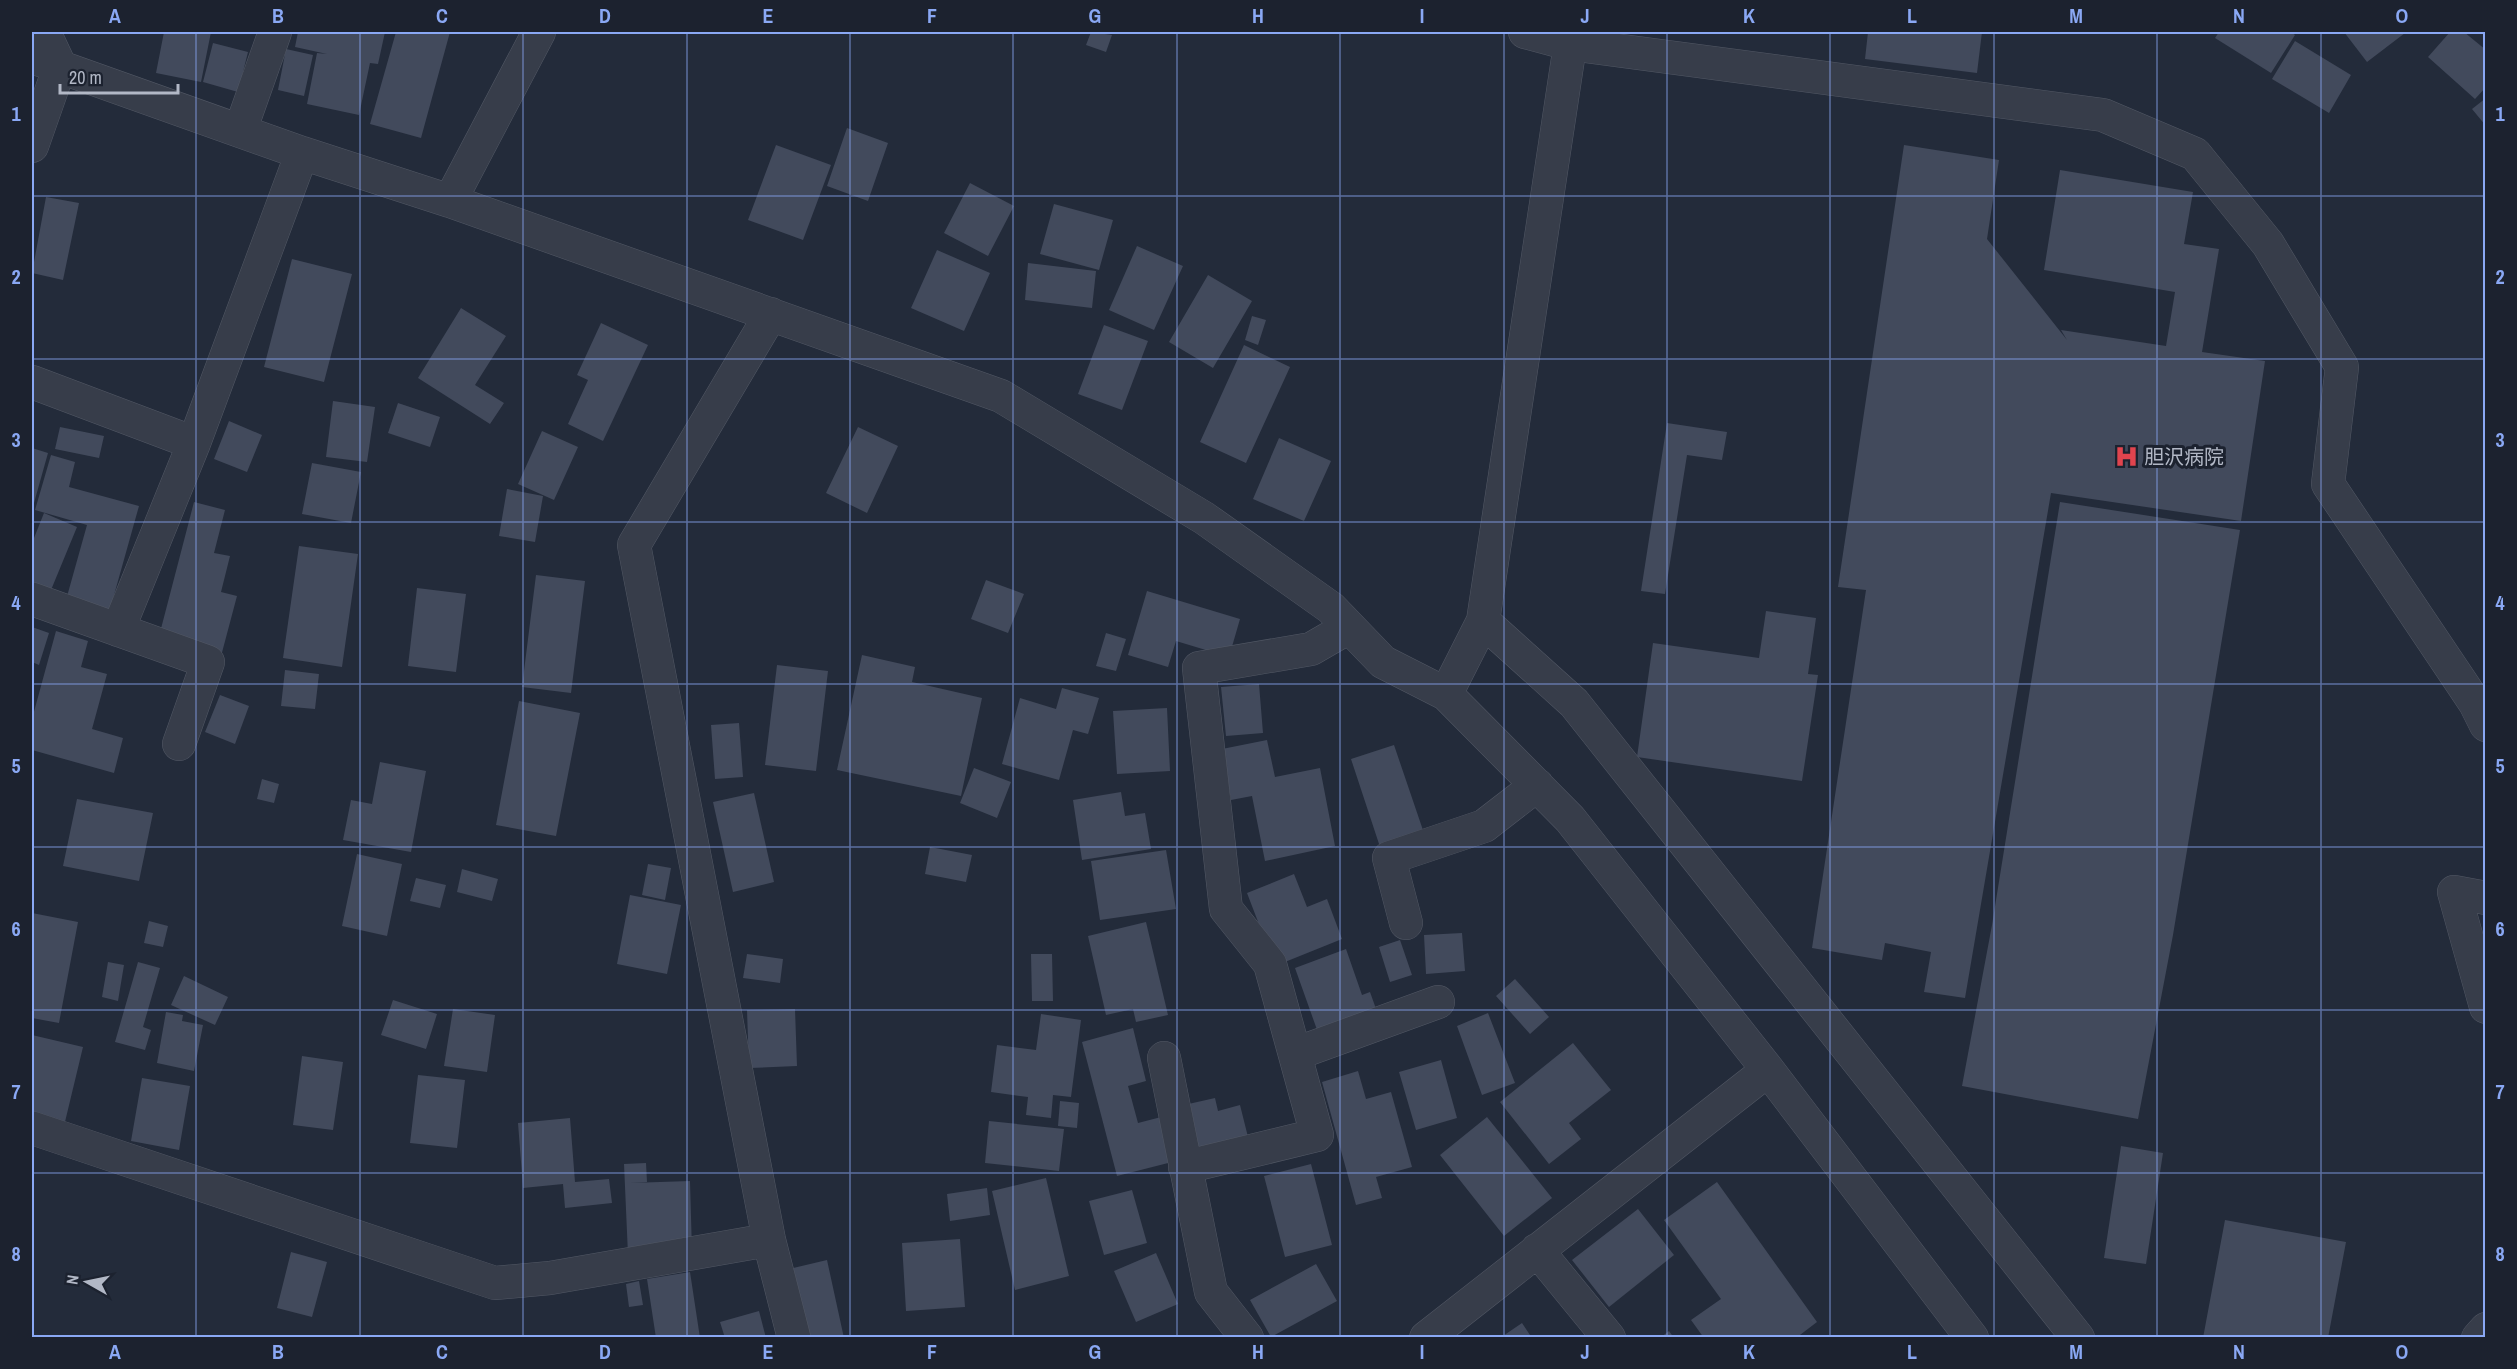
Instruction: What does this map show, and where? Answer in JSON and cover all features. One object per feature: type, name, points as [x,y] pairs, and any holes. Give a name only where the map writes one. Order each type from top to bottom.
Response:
[{"type":"street","points":[[32,146],[46,61],[44,32]]},
{"type":"street","points":[[240,131],[275,32]]},
{"type":"street","points":[[450,201],[539,32]]},
{"type":"street","points":[[1525,32],[2103,115],[2195,154],[2268,244],[2342,367],[2328,484],[2475,703],[2486,725]]},
{"type":"street","points":[[1446,694],[1484,621],[1571,38]]},
{"type":"street","points":[[46,61],[302,153],[450,201],[1001,396],[1204,518],[1332,608],[1383,662],[1446,694],[1570,819],[1768,1070],[1972,1338]]},
{"type":"street","points":[[118,630],[194,443],[302,153]]},
{"type":"street","points":[[771,314],[634,545],[770,1240],[794,1338]]},
{"type":"street","points":[[32,382],[194,443]]},
{"type":"street","points":[[32,599],[208,662],[179,744]]},
{"type":"street","points":[[1484,621],[1574,703],[2078,1338]]},
{"type":"street","points":[[1185,1167],[1317,1135],[1270,964],[1226,909],[1199,668],[1311,649],[1348,627]]},
{"type":"street","points":[[1406,923],[1389,858],[1484,826],[1536,785]]},
{"type":"street","points":[[2486,898],[2454,892],[2486,1007]]},
{"type":"street","points":[[1295,1054],[1438,1002]]},
{"type":"street","points":[[1164,1058],[1211,1292],[1247,1338]]},
{"type":"street","points":[[1426,1338],[1768,1070]]},
{"type":"street","points":[[32,1128],[495,1283],[550,1278],[770,1240]]},
{"type":"street","points":[[1537,1250],[1609,1338]]},
{"type":"street","points":[[2478,1338],[2486,1329]]},
{"type":"building","points":[[164,32],[211,32],[201,82],[156,73]]},
{"type":"building","points":[[298,32],[385,32],[378,64],[370,63],[359,115],[307,104],[317,53],[327,54],[295,47]]},
{"type":"building","points":[[396,32],[450,32],[421,138],[370,124]]},
{"type":"building","points":[[1091,32],[1112,35],[1106,52],[1086,45]]},
{"type":"building","points":[[1868,32],[1982,32],[1977,73],[1865,59]]},
{"type":"building","points":[[2219,32],[2291,32],[2295,35],[2271,73],[2215,38]]},
{"type":"building","points":[[2344,32],[2404,32],[2405,33],[2367,62]]},
{"type":"building","points":[[2450,32],[2464,32],[2486,50],[2486,87],[2475,99],[2428,57]]},
{"type":"building","points":[[2295,41],[2351,75],[2329,113],[2272,79]]},
{"type":"building","points":[[213,43],[248,52],[238,92],[203,82]]},
{"type":"building","points":[[286,49],[313,55],[304,96],[278,90]]},
{"type":"building","points":[[2486,98],[2486,126],[2472,109]]},
{"type":"building","points":[[847,128],[888,143],[868,201],[827,186]]},
{"type":"building","points":[[776,145],[831,165],[803,240],[748,220]]},
{"type":"building","points":[[1904,145],[1999,160],[1987,239],[2067,340],[2061,330],[2166,346],[2175,292],[2044,270],[2060,170],[2193,192],[2184,244],[2219,249],[2202,352],[2265,361],[2241,521],[2051,493],[1965,998],[1924,992],[1931,952],[1885,943],[1882,960],[1812,948],[1866,590],[1838,587]]},
{"type":"building","points":[[970,183],[1014,206],[988,256],[944,233]]},
{"type":"building","points":[[46,197],[79,203],[63,280],[32,273]]},
{"type":"building","points":[[1054,204],[1113,220],[1099,270],[1040,254]]},
{"type":"building","points":[[1137,246],[1183,266],[1154,330],[1109,310]]},
{"type":"building","points":[[937,250],[990,273],[964,331],[911,308]]},
{"type":"building","points":[[292,259],[352,274],[324,382],[264,367]]},
{"type":"building","points":[[1028,263],[1096,271],[1092,308],[1025,300]]},
{"type":"building","points":[[1208,275],[1252,301],[1213,368],[1169,342]]},
{"type":"building","points":[[461,308],[506,336],[475,385],[504,403],[490,424],[418,378]]},
{"type":"building","points":[[1252,316],[1266,320],[1258,345],[1245,340]]},
{"type":"building","points":[[601,323],[648,345],[603,441],[568,424],[588,380],[577,375]]},
{"type":"building","points":[[1104,325],[1148,341],[1122,410],[1078,394]]},
{"type":"building","points":[[1244,345],[1290,367],[1246,463],[1200,442]]},
{"type":"building","points":[[333,401],[375,407],[367,462],[326,457]]},
{"type":"building","points":[[398,403],[440,417],[430,447],[388,433]]},
{"type":"building","points":[[229,421],[262,435],[247,472],[214,459]]},
{"type":"building","points":[[1667,423],[1727,432],[1722,460],[1687,455],[1665,594],[1641,591]]},
{"type":"building","points":[[60,427],[104,436],[99,458],[55,449]]},
{"type":"building","points":[[858,427],[898,446],[867,513],[826,493]]},
{"type":"building","points":[[542,431],[578,447],[554,500],[518,484]]},
{"type":"building","points":[[1279,438],[1331,461],[1304,521],[1253,499]]},
{"type":"building","points":[[32,448],[48,453],[34,503],[32,503]]},
{"type":"building","points":[[51,455],[75,462],[69,487],[139,506],[109,613],[66,600],[87,525],[35,510]]},
{"type":"building","points":[[312,463],[361,472],[351,523],[302,514]]},
{"type":"building","points":[[507,489],[543,496],[535,542],[499,536]]},
{"type":"building","points":[[194,502],[225,510],[214,553],[230,556],[221,592],[237,596],[220,660],[157,644]]},
{"type":"building","points":[[2060,502],[2240,530],[2173,935],[2138,1119],[1962,1086],[1992,925]]},
{"type":"building","points":[[44,513],[77,527],[51,590],[32,582],[32,543]]},
{"type":"building","points":[[299,546],[358,554],[342,667],[283,658]]},
{"type":"building","points":[[536,575],[585,581],[571,693],[522,687]]},
{"type":"building","points":[[986,580],[1024,594],[1008,633],[971,619]]},
{"type":"building","points":[[417,588],[466,594],[456,672],[408,666]]},
{"type":"building","points":[[1147,591],[1240,619],[1229,657],[1176,641],[1168,667],[1128,655]]},
{"type":"building","points":[[1766,611],[1816,618],[1808,674],[1818,675],[1802,781],[1637,757],[1653,643],[1759,658]]},
{"type":"building","points":[[32,627],[49,633],[39,665],[32,662]]},
{"type":"building","points":[[56,631],[88,641],[81,667],[107,674],[92,729],[123,738],[114,773],[32,750],[32,719]]},
{"type":"building","points":[[1106,633],[1126,639],[1116,671],[1096,666]]},
{"type":"building","points":[[862,655],[915,667],[912,682],[982,698],[961,796],[837,770]]},
{"type":"building","points":[[777,665],[828,671],[816,771],[765,765]]},
{"type":"building","points":[[285,670],[319,674],[315,709],[281,706]]},
{"type":"building","points":[[1259,684],[1263,733],[1226,736],[1221,687]]},
{"type":"building","points":[[1062,688],[1099,698],[1088,734],[1073,730],[1059,780],[1002,764],[1020,698],[1056,709]]},
{"type":"building","points":[[220,695],[249,706],[235,744],[205,732]]},
{"type":"building","points":[[519,701],[580,713],[556,836],[496,825]]},
{"type":"building","points":[[1167,708],[1170,771],[1117,774],[1113,711]]},
{"type":"building","points":[[739,723],[743,777],[715,779],[711,725]]},
{"type":"building","points":[[1267,740],[1275,777],[1320,768],[1335,846],[1265,861],[1252,796],[1231,800],[1222,749]]},
{"type":"building","points":[[1394,745],[1426,839],[1382,853],[1351,759]]},
{"type":"building","points":[[380,762],[426,771],[411,852],[343,840],[351,800],[372,804]]},
{"type":"building","points":[[974,768],[1011,782],[997,818],[960,803]]},
{"type":"building","points":[[262,779],[279,784],[274,803],[257,799]]},
{"type":"building","points":[[1121,792],[1125,816],[1145,813],[1151,849],[1082,860],[1073,800]]},
{"type":"building","points":[[754,793],[774,882],[733,892],[713,802]]},
{"type":"building","points":[[77,799],[153,813],[139,881],[63,866]]},
{"type":"building","points":[[930,847],[972,855],[966,882],[925,874]]},
{"type":"building","points":[[1166,850],[1176,909],[1100,920],[1091,861]]},
{"type":"building","points":[[357,854],[402,864],[387,936],[342,926]]},
{"type":"building","points":[[648,864],[671,868],[665,900],[642,895]]},
{"type":"building","points":[[462,869],[498,879],[492,901],[457,892]]},
{"type":"building","points":[[1294,874],[1307,907],[1327,899],[1342,939],[1275,966],[1247,893]]},
{"type":"building","points":[[416,878],[446,885],[440,908],[410,901]]},
{"type":"building","points":[[630,895],[681,905],[667,974],[617,964]]},
{"type":"building","points":[[32,913],[78,922],[59,1023],[32,1018]]},
{"type":"building","points":[[149,921],[168,926],[163,947],[144,943]]},
{"type":"building","points":[[1146,922],[1168,1015],[1136,1022],[1133,1009],[1106,1015],[1088,936]]},
{"type":"building","points":[[1462,933],[1465,971],[1426,974],[1424,935]]},
{"type":"building","points":[[1400,940],[1412,975],[1390,982],[1379,947]]},
{"type":"building","points":[[1346,949],[1362,995],[1370,992],[1380,1020],[1321,1041],[1295,968]]},
{"type":"building","points":[[747,954],[783,959],[780,983],[743,978]]},
{"type":"building","points":[[1031,954],[1052,954],[1053,1001],[1032,1001]]},
{"type":"building","points":[[108,962],[124,965],[118,1001],[102,997]]},
{"type":"building","points":[[138,962],[160,968],[143,1027],[151,1030],[145,1050],[115,1042]]},
{"type":"building","points":[[184,976],[228,997],[215,1025],[171,1005]]},
{"type":"building","points":[[1515,979],[1549,1017],[1530,1034],[1496,996]]},
{"type":"building","points":[[393,1000],[437,1014],[426,1049],[381,1035]]},
{"type":"building","points":[[453,1009],[495,1015],[487,1072],[444,1066]]},
{"type":"building","points":[[795,1009],[797,1066],[749,1068],[747,1010]]},
{"type":"building","points":[[166,1012],[183,1015],[182,1021],[203,1025],[194,1071],[157,1063]]},
{"type":"building","points":[[1488,1013],[1515,1083],[1482,1095],[1457,1026]]},
{"type":"building","points":[[1041,1014],[1081,1020],[1071,1097],[1053,1095],[1051,1118],[1026,1115],[1028,1097],[991,1092],[997,1045],[1036,1050]]},
{"type":"building","points":[[1133,1028],[1146,1081],[1128,1086],[1138,1123],[1165,1116],[1176,1161],[1117,1176],[1082,1042]]},
{"type":"building","points":[[32,1035],[83,1047],[64,1126],[32,1118]]},
{"type":"building","points":[[1573,1043],[1611,1090],[1569,1123],[1581,1139],[1549,1164],[1500,1102]]},
{"type":"building","points":[[302,1056],[343,1062],[333,1130],[293,1125]]},
{"type":"building","points":[[1441,1060],[1457,1118],[1416,1130],[1399,1072]]},
{"type":"building","points":[[1358,1071],[1366,1099],[1391,1092],[1412,1167],[1376,1177],[1382,1198],[1356,1205],[1322,1082]]},
{"type":"building","points":[[418,1075],[465,1080],[457,1148],[410,1143]]},
{"type":"building","points":[[142,1078],[190,1086],[179,1150],[131,1141]]},
{"type":"building","points":[[1215,1098],[1218,1111],[1240,1105],[1249,1141],[1197,1154],[1184,1105]]},
{"type":"building","points":[[1060,1101],[1079,1103],[1077,1128],[1058,1126]]},
{"type":"building","points":[[1487,1117],[1552,1198],[1504,1236],[1440,1155]]},
{"type":"building","points":[[570,1118],[575,1182],[609,1179],[612,1203],[565,1208],[563,1184],[523,1188],[518,1123]]},
{"type":"building","points":[[989,1121],[1064,1129],[1059,1171],[985,1163]]},
{"type":"building","points":[[2121,1146],[2163,1153],[2146,1264],[2104,1258]]},
{"type":"building","points":[[646,1163],[647,1182],[630,1183],[690,1181],[692,1252],[628,1255],[624,1164]]},
{"type":"building","points":[[1311,1164],[1332,1245],[1285,1257],[1264,1176]]},
{"type":"building","points":[[1046,1178],[1069,1276],[1015,1290],[992,1191]]},
{"type":"building","points":[[1717,1182],[1817,1322],[1796,1338],[1704,1338],[1691,1320],[1721,1299],[1664,1220]]},
{"type":"building","points":[[987,1188],[990,1215],[950,1221],[947,1194]]},
{"type":"building","points":[[1132,1190],[1147,1243],[1104,1255],[1089,1201]]},
{"type":"building","points":[[1638,1209],[1674,1255],[1609,1307],[1572,1260]]},
{"type":"building","points":[[2225,1220],[2346,1242],[2328,1338],[2203,1338]]},
{"type":"building","points":[[960,1239],[965,1307],[906,1311],[902,1243]]},
{"type":"building","points":[[291,1252],[327,1262],[312,1317],[277,1308]]},
{"type":"building","points":[[1156,1253],[1178,1304],[1136,1322],[1114,1271]]},
{"type":"building","points":[[827,1260],[844,1338],[805,1338],[789,1269]]},
{"type":"building","points":[[1316,1264],[1337,1301],[1271,1337],[1250,1300]]},
{"type":"building","points":[[690,1272],[700,1338],[656,1338],[647,1279]]},
{"type":"building","points":[[639,1281],[643,1305],[629,1307],[626,1284]]},
{"type":"building","points":[[759,1311],[766,1338],[725,1338],[720,1322]]},
{"type":"building","points":[[1522,1323],[1532,1338],[1500,1338]]},
{"type":"building","points":[[1669,1331],[1674,1338],[1660,1338]]},
{"type":"place","name":"胆沢病院","points":[[2126,457]]}]
